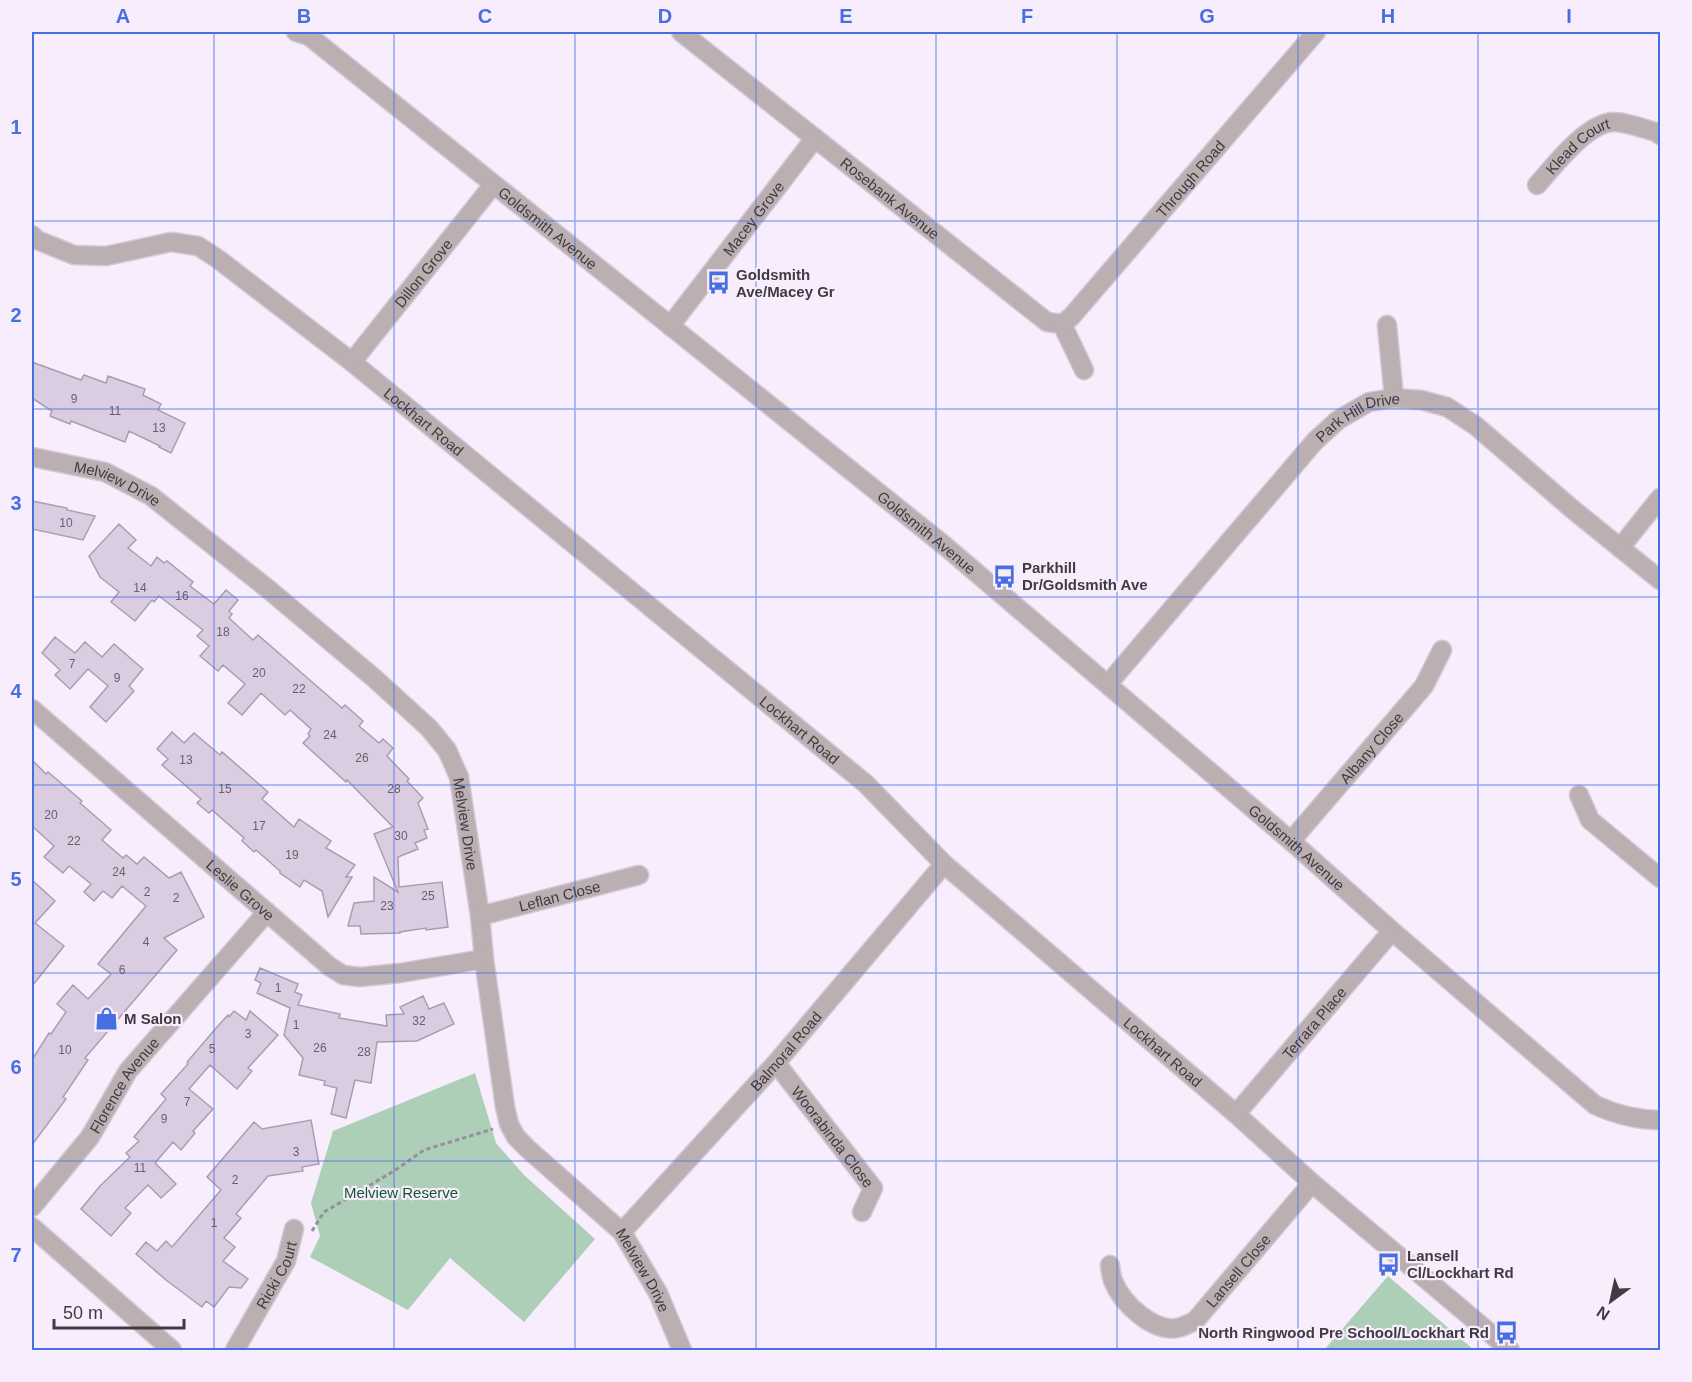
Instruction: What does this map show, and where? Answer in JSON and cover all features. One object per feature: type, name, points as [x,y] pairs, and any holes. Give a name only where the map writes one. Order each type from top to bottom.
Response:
[{"type":"street","name":"Goldsmith Avenue","points":[[296,32],[309,36],[945,546],[1291,841],[1595,1105],[1628,1118],[1660,1120]]},
{"type":"street","name":"Rosebank Avenue","points":[[681,32],[1047,322],[1062,324]]},
{"type":"street","name":"Through Road","points":[[1062,324],[1316,32]]},
{"type":"street","name":"Klead Court","points":[[1537,185],[1570,148],[1592,129],[1614,122],[1660,135]]},
{"type":"street","name":"Macey Grove","points":[[670,326],[815,138]]},
{"type":"street","name":"Dillon Grove","points":[[352,362],[493,184]]},
{"type":"street","name":"Lockhart Road","points":[[32,235],[37,240],[74,255],[106,256],[171,243],[198,246],[218,259],[352,362],[866,784],[944,864],[1236,1114],[1312,1183],[1510,1350]]},
{"type":"street","points":[[1062,324],[1084,370]]},
{"type":"street","points":[[1387,325],[1394,398]]},
{"type":"street","name":"Park Hill Drive","points":[[1108,684],[1316,441],[1338,420],[1369,402],[1394,398],[1420,400],[1447,407],[1476,426],[1571,508],[1660,580]]},
{"type":"street","name":"Melview Drive","points":[[32,457],[105,472],[151,496],[268,589],[374,678],[429,728],[447,750],[459,777],[509,1124],[516,1137],[528,1149],[622,1232],[658,1293],[682,1350]]},
{"type":"street","points":[[1620,548],[1660,498]]},
{"type":"street","name":"Albany Close","points":[[1291,841],[1424,686],[1442,650]]},
{"type":"street","name":"Leslie Grove","points":[[32,709],[329,966],[343,975],[360,978],[484,959]]},
{"type":"street","points":[[1579,795],[1590,820],[1660,878]]},
{"type":"street","name":"Balmoral Road","points":[[622,1232],[776,1063],[944,864]]},
{"type":"street","name":"Leflan Close","points":[[480,916],[639,875]]},
{"type":"street","name":"Florence Avenue","points":[[32,1207],[90,1137],[128,1071],[267,912]]},
{"type":"street","name":"Terrara Place","points":[[1236,1114],[1392,931]]},
{"type":"street","name":"Woorabinda Close","points":[[776,1063],[873,1188],[862,1212]]},
{"type":"street","name":"Lansell Close","points":[[1110,1265],[1113,1282],[1127,1304],[1158,1326],[1177,1328],[1195,1320],[1312,1183]]},
{"type":"street","points":[[32,1227],[172,1350]]},
{"type":"street","name":"Ricki Court","points":[[236,1350],[286,1261],[294,1229]]},
{"type":"path","points":[[294,1229],[311,1234],[324,1212],[394,1171],[424,1150],[509,1124]]},
{"type":"green space","name":"Melview Reserve","points":[[475,1073],[496,1143],[524,1175],[595,1239],[524,1322],[450,1258],[408,1310],[310,1257],[320,1236],[311,1203],[333,1131]]},
{"type":"green space","points":[[1388,1276],[1474,1350],[1324,1350]]},
{"type":"building","points":[[32,362],[81,380],[84,375],[106,383],[108,376],[145,389],[143,395],[161,404],[158,410],[185,423],[171,453],[129,431],[125,442],[71,421],[70,424],[50,416],[52,411],[32,398]]},
{"type":"building","points":[[32,501],[95,516],[83,540],[32,529]]},
{"type":"building","points":[[119,524],[136,540],[128,548],[151,566],[157,557],[164,563],[167,561],[193,582],[190,586],[214,604],[226,590],[238,600],[229,611],[232,614],[229,618],[253,640],[258,635],[342,708],[345,705],[363,721],[359,726],[379,743],[383,739],[393,748],[387,756],[423,798],[418,803],[428,829],[424,830],[427,838],[415,843],[418,849],[398,857],[399,887],[442,882],[448,927],[400,933],[361,934],[360,926],[348,926],[354,903],[374,901],[374,877],[398,892],[374,834],[393,827],[347,780],[346,782],[303,743],[310,736],[308,734],[311,729],[290,710],[285,715],[261,693],[242,715],[228,703],[245,684],[223,665],[218,671],[200,656],[209,646],[197,636],[203,630],[159,596],[154,602],[152,600],[135,621],[111,602],[119,592],[100,577],[89,556]]},
{"type":"building","points":[[55,637],[75,653],[85,642],[102,657],[114,644],[143,669],[129,686],[134,691],[106,722],[90,707],[108,686],[88,669],[70,689],[55,675],[60,670],[42,653]]},
{"type":"building","points":[[172,732],[184,743],[194,733],[220,755],[222,752],[268,792],[262,799],[294,827],[299,819],[331,841],[326,848],[355,865],[346,877],[352,877],[328,917],[322,891],[304,880],[300,887],[280,873],[256,850],[254,852],[242,841],[244,838],[212,810],[209,813],[197,803],[201,799],[162,765],[168,759],[157,749]]},
{"type":"building","points":[[32,760],[46,774],[48,772],[82,801],[80,803],[111,830],[102,840],[123,858],[126,855],[137,864],[144,857],[169,878],[181,872],[204,917],[164,938],[177,950],[85,1058],[88,1060],[63,1097],[66,1099],[32,1145],[32,1060],[66,1012],[57,1004],[73,985],[88,999],[111,974],[98,964],[146,906],[122,886],[112,898],[103,891],[94,901],[84,892],[91,884],[69,866],[63,873],[44,857],[54,846],[32,826]]},
{"type":"building","points":[[32,880],[55,901],[35,923],[64,946],[32,986]]},
{"type":"building","points":[[260,968],[298,984],[295,992],[302,995],[298,1005],[340,1014],[339,1018],[387,1026],[386,1015],[404,1014],[400,1007],[423,996],[429,1009],[444,1003],[454,1024],[417,1041],[377,1042],[371,1083],[355,1080],[346,1118],[331,1114],[337,1088],[324,1085],[325,1081],[299,1075],[303,1058],[284,1035],[290,1008],[257,993],[261,983],[255,980]]},
{"type":"building","points":[[234,1011],[246,1020],[250,1011],[278,1035],[248,1068],[252,1071],[237,1089],[210,1065],[189,1089],[213,1109],[193,1131],[195,1133],[181,1150],[173,1142],[155,1163],[176,1184],[161,1198],[148,1185],[125,1208],[131,1213],[111,1236],[81,1209],[100,1186],[130,1157],[126,1153],[139,1141],[134,1137],[166,1099],[161,1094],[217,1027]]},
{"type":"building","points":[[311,1120],[319,1164],[302,1167],[303,1171],[268,1176],[236,1214],[241,1218],[224,1238],[235,1247],[223,1261],[248,1279],[241,1288],[229,1287],[214,1307],[206,1301],[202,1307],[136,1254],[146,1242],[157,1251],[166,1241],[172,1247],[221,1190],[207,1177],[254,1122],[262,1129]]},
{"type":"place","name":"Goldsmith Ave/Macey Gr","points":[[718,283]]},
{"type":"place","name":"Parkhill Dr/Goldsmith Ave","points":[[1004,576]]},
{"type":"place","name":"M Salon","points":[[106,1018]]},
{"type":"place","name":"Lansell Cl/Lockhart Rd","points":[[1389,1264]]},
{"type":"place","name":"North Ringwood Pre School/Lockhart Rd","points":[[1507,1332]]}]
